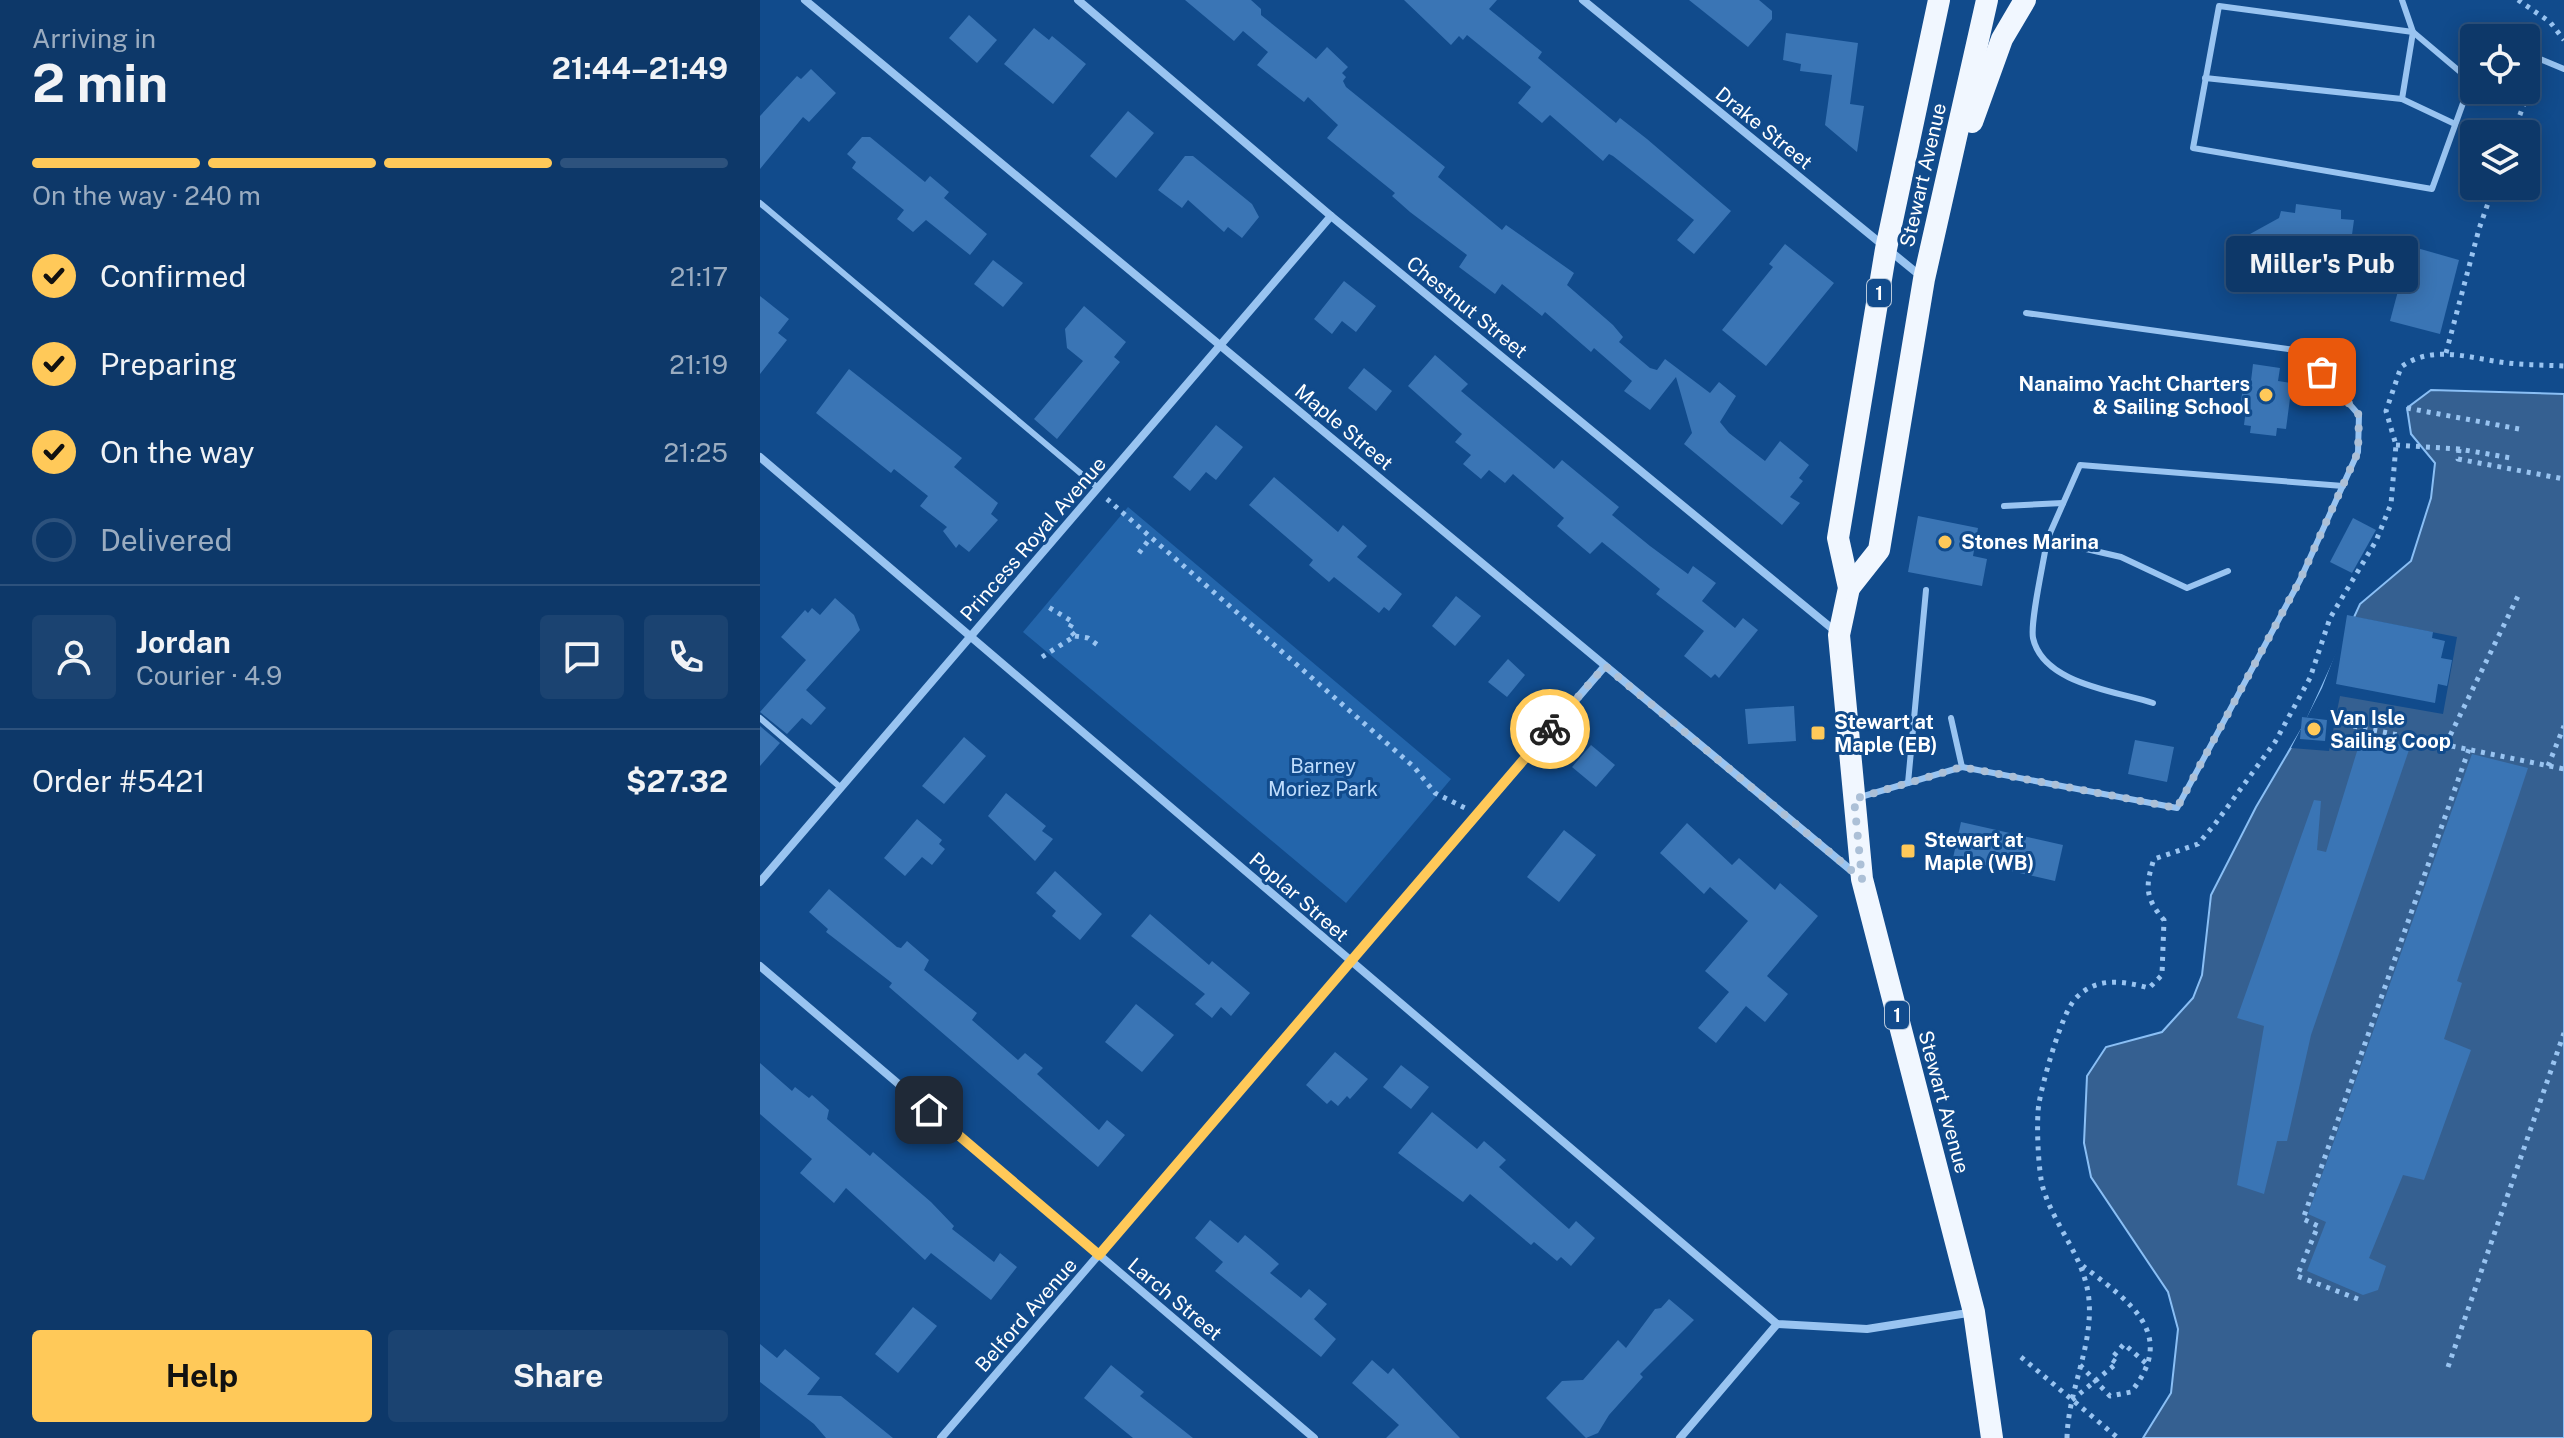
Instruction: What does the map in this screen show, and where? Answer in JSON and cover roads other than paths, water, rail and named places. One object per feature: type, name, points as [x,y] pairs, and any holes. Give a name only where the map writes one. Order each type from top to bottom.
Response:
[{"type":"highway","name":"Stewart Avenue","points":[[1939,0],[1886,249],[1838,538],[1849,588],[1839,635],[1862,879],[1974,1312],[1992,1438]]},
{"type":"highway","name":"Stewart Avenue","points":[[1849,588],[1879,550],[1924,279],[1987,0]]},
{"type":"highway","points":[[1941,205],[2002,39],[2025,0]]},
{"type":"street","name":"Maple Street","points":[[805,0],[1862,879]]},
{"type":"street","name":"Chestnut Street","points":[[1078,0],[1331,216],[1839,635]]},
{"type":"street","name":"Drake Street","points":[[1583,0],[1924,279]]},
{"type":"street","name":"Princess Royal Avenue","points":[[760,882],[1331,216]]},
{"type":"street","name":"Poplar Street","points":[[760,457],[1777,1324]]},
{"type":"street","name":"Belford Avenue","points":[[941,1438],[1605,666]]},
{"type":"street","name":"Larch Street","points":[[760,966],[1314,1438]]},
{"type":"street","points":[[1680,1438],[1777,1324],[1867,1329],[1974,1312]]},
{"type":"lane","points":[[2402,0],[2413,32],[2402,99]]},
{"type":"lane","points":[[2460,70],[2413,32],[2219,6],[2193,148],[2432,189],[2463,104]]},
{"type":"lane","points":[[2540,59],[2564,69]]},
{"type":"lane","points":[[2205,78],[2402,99],[2455,124]]},
{"type":"lane","points":[[760,203],[1098,488]]},
{"type":"lane","points":[[1854,799],[1962,767],[2177,808],[2300,580],[2358,452],[2359,415],[2303,351],[2026,313]]},
{"type":"lane","points":[[2153,703],[2064,675],[2044,659],[2033,637],[2047,540],[2080,465],[2343,486]]},
{"type":"lane","points":[[2004,506],[2063,503]]},
{"type":"lane","points":[[2047,540],[2121,557],[2187,588],[2228,571]]},
{"type":"lane","points":[[1908,783],[1926,590]]},
{"type":"lane","points":[[760,718],[840,787]]},
{"type":"lane","points":[[1951,718],[1962,767]]},
{"type":"place","name":"Miller's Pub","points":[[2322,372]]},
{"type":"place","name":"Nanaimo Yacht Charters & Sailing School","points":[[2266,395]]},
{"type":"place","name":"Stones Marina","points":[[1945,542]]},
{"type":"place","name":"Van Isle Sailing Coop","points":[[2314,729]]},
{"type":"place","name":"Stewart at Maple (EB)","points":[[1818,733]]},
{"type":"place","name":"Stewart at Maple (WB)","points":[[1908,851]]},
{"type":"park label","name":"Barney Moriez Park","points":[[1323,778]]}]
